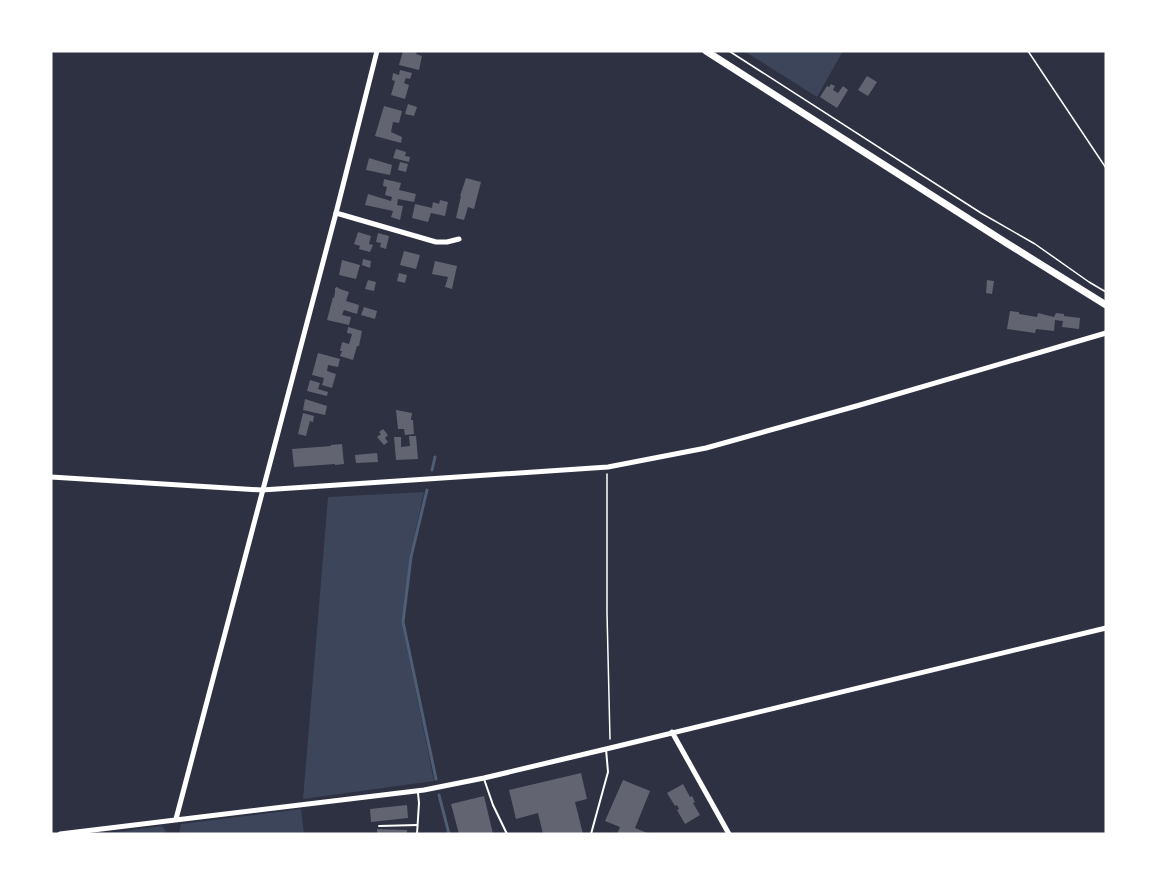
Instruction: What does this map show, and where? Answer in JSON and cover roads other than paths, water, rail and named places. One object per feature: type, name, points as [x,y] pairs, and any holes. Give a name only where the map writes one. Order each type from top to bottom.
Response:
[{"type":"main road","points":[[706,51],[998,238],[1106,304]]},
{"type":"street","points":[[176,819],[377,51]]},
{"type":"street","points":[[336,213],[436,242],[447,242],[459,238]]},
{"type":"street","points":[[51,477],[262,490],[608,467],[706,448],[1106,335]]},
{"type":"street","points":[[60,834],[417,790],[484,778],[1106,628]]},
{"type":"street","points":[[672,732],[729,834]]},
{"type":"lane","points":[[591,834],[608,771],[608,748]]},
{"type":"lane","points":[[484,778],[493,805],[507,834]]},
{"type":"lane","points":[[417,790],[419,803],[417,834]]},
{"type":"lane","points":[[379,826],[417,825]]},
{"type":"waterway","points":[[432,470],[435,457]]},
{"type":"waterway","points":[[427,490],[411,557],[403,622],[436,779]]},
{"type":"waterway","points":[[439,795],[449,834]]}]
